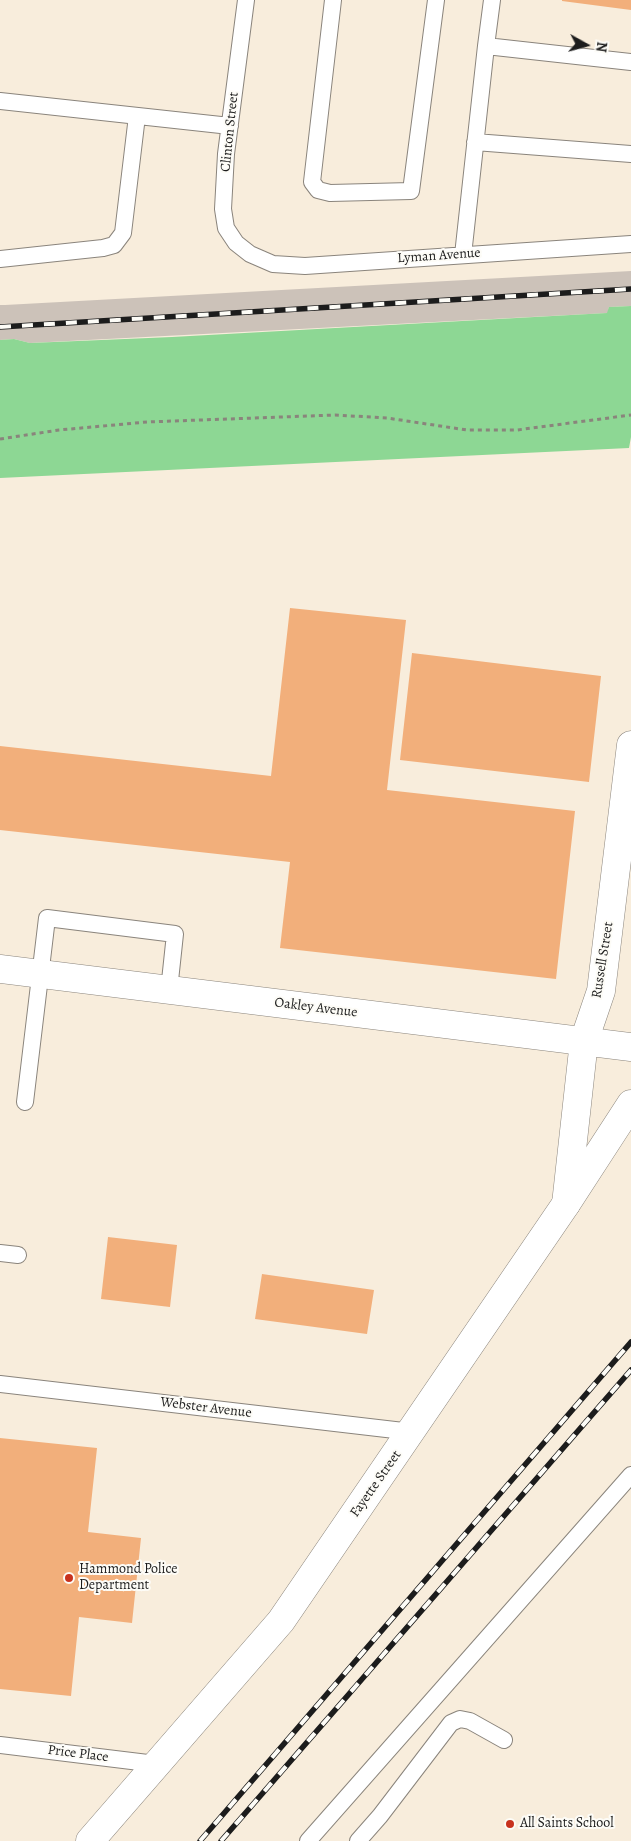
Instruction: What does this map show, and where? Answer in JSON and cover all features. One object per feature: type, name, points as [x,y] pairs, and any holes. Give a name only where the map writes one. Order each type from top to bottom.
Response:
[{"type":"street","name":"Russell Street","points":[[566,1204],[584,1041],[601,991],[631,745]]},
{"type":"street","name":"Oakley Avenue","points":[[0,969],[631,1047]]},
{"type":"street","name":"Fayette Street","points":[[90,1841],[281,1621],[412,1432],[631,1104]]},
{"type":"lane","name":"Clinton Street","points":[[246,0],[230,126],[223,209],[226,228],[236,243],[250,254]]},
{"type":"lane","points":[[333,0],[312,182],[318,190],[330,193],[411,191],[436,0]]},
{"type":"lane","points":[[463,255],[492,0]]},
{"type":"lane","points":[[486,46],[631,62]]},
{"type":"lane","points":[[0,101],[230,126]]},
{"type":"lane","points":[[0,259],[103,248],[114,244],[124,233],[137,116]]},
{"type":"lane","points":[[475,142],[631,154]]},
{"type":"lane","name":"Lyman Avenue","points":[[250,254],[273,264],[305,266],[631,244]]},
{"type":"lane","points":[[25,1102],[47,918],[175,934],[169,990]]},
{"type":"lane","points":[[0,1253],[18,1255]]},
{"type":"lane","name":"Webster Avenue","points":[[0,1384],[412,1432]]},
{"type":"lane","points":[[308,1841],[631,1475]]},
{"type":"lane","points":[[358,1841],[380,1816],[452,1722],[460,1719],[470,1720],[504,1740]]},
{"type":"lane","name":"Price Place","points":[[0,1745],[156,1764]]},
{"type":"path","points":[[0,440],[60,430],[147,422],[335,415],[387,418],[468,430],[517,430],[631,415]]},
{"type":"shaded area","points":[[631,271],[631,306],[609,307],[608,313],[30,343],[14,339],[0,340],[0,305]]},
{"type":"green space","points":[[631,306],[631,437],[629,448],[0,478],[0,340],[14,339],[30,343],[172,337],[607,313],[609,307]]},
{"type":"building","points":[[631,0],[631,10],[562,1]]},
{"type":"building","points":[[290,608],[406,620],[387,790],[575,811],[556,979],[280,948],[290,862],[0,830],[0,746],[271,776]]},
{"type":"building","points":[[412,653],[601,676],[589,782],[400,760]]},
{"type":"building","points":[[108,1237],[177,1245],[170,1307],[101,1299]]},
{"type":"building","points":[[262,1274],[374,1290],[367,1334],[255,1319]]},
{"type":"building","name":"Hammond Police Department","points":[[0,1438],[97,1448],[88,1532],[141,1538],[132,1623],[79,1617],[71,1696],[0,1689]]},
{"type":"railway","points":[[0,327],[631,289]]},
{"type":"railway","points":[[200,1841],[631,1342]]},
{"type":"railway","points":[[221,1841],[631,1370]]},
{"type":"place","name":"Hammond Police Department","points":[[69,1578]]},
{"type":"place","name":"All Saints School","points":[[510,1824]]}]
